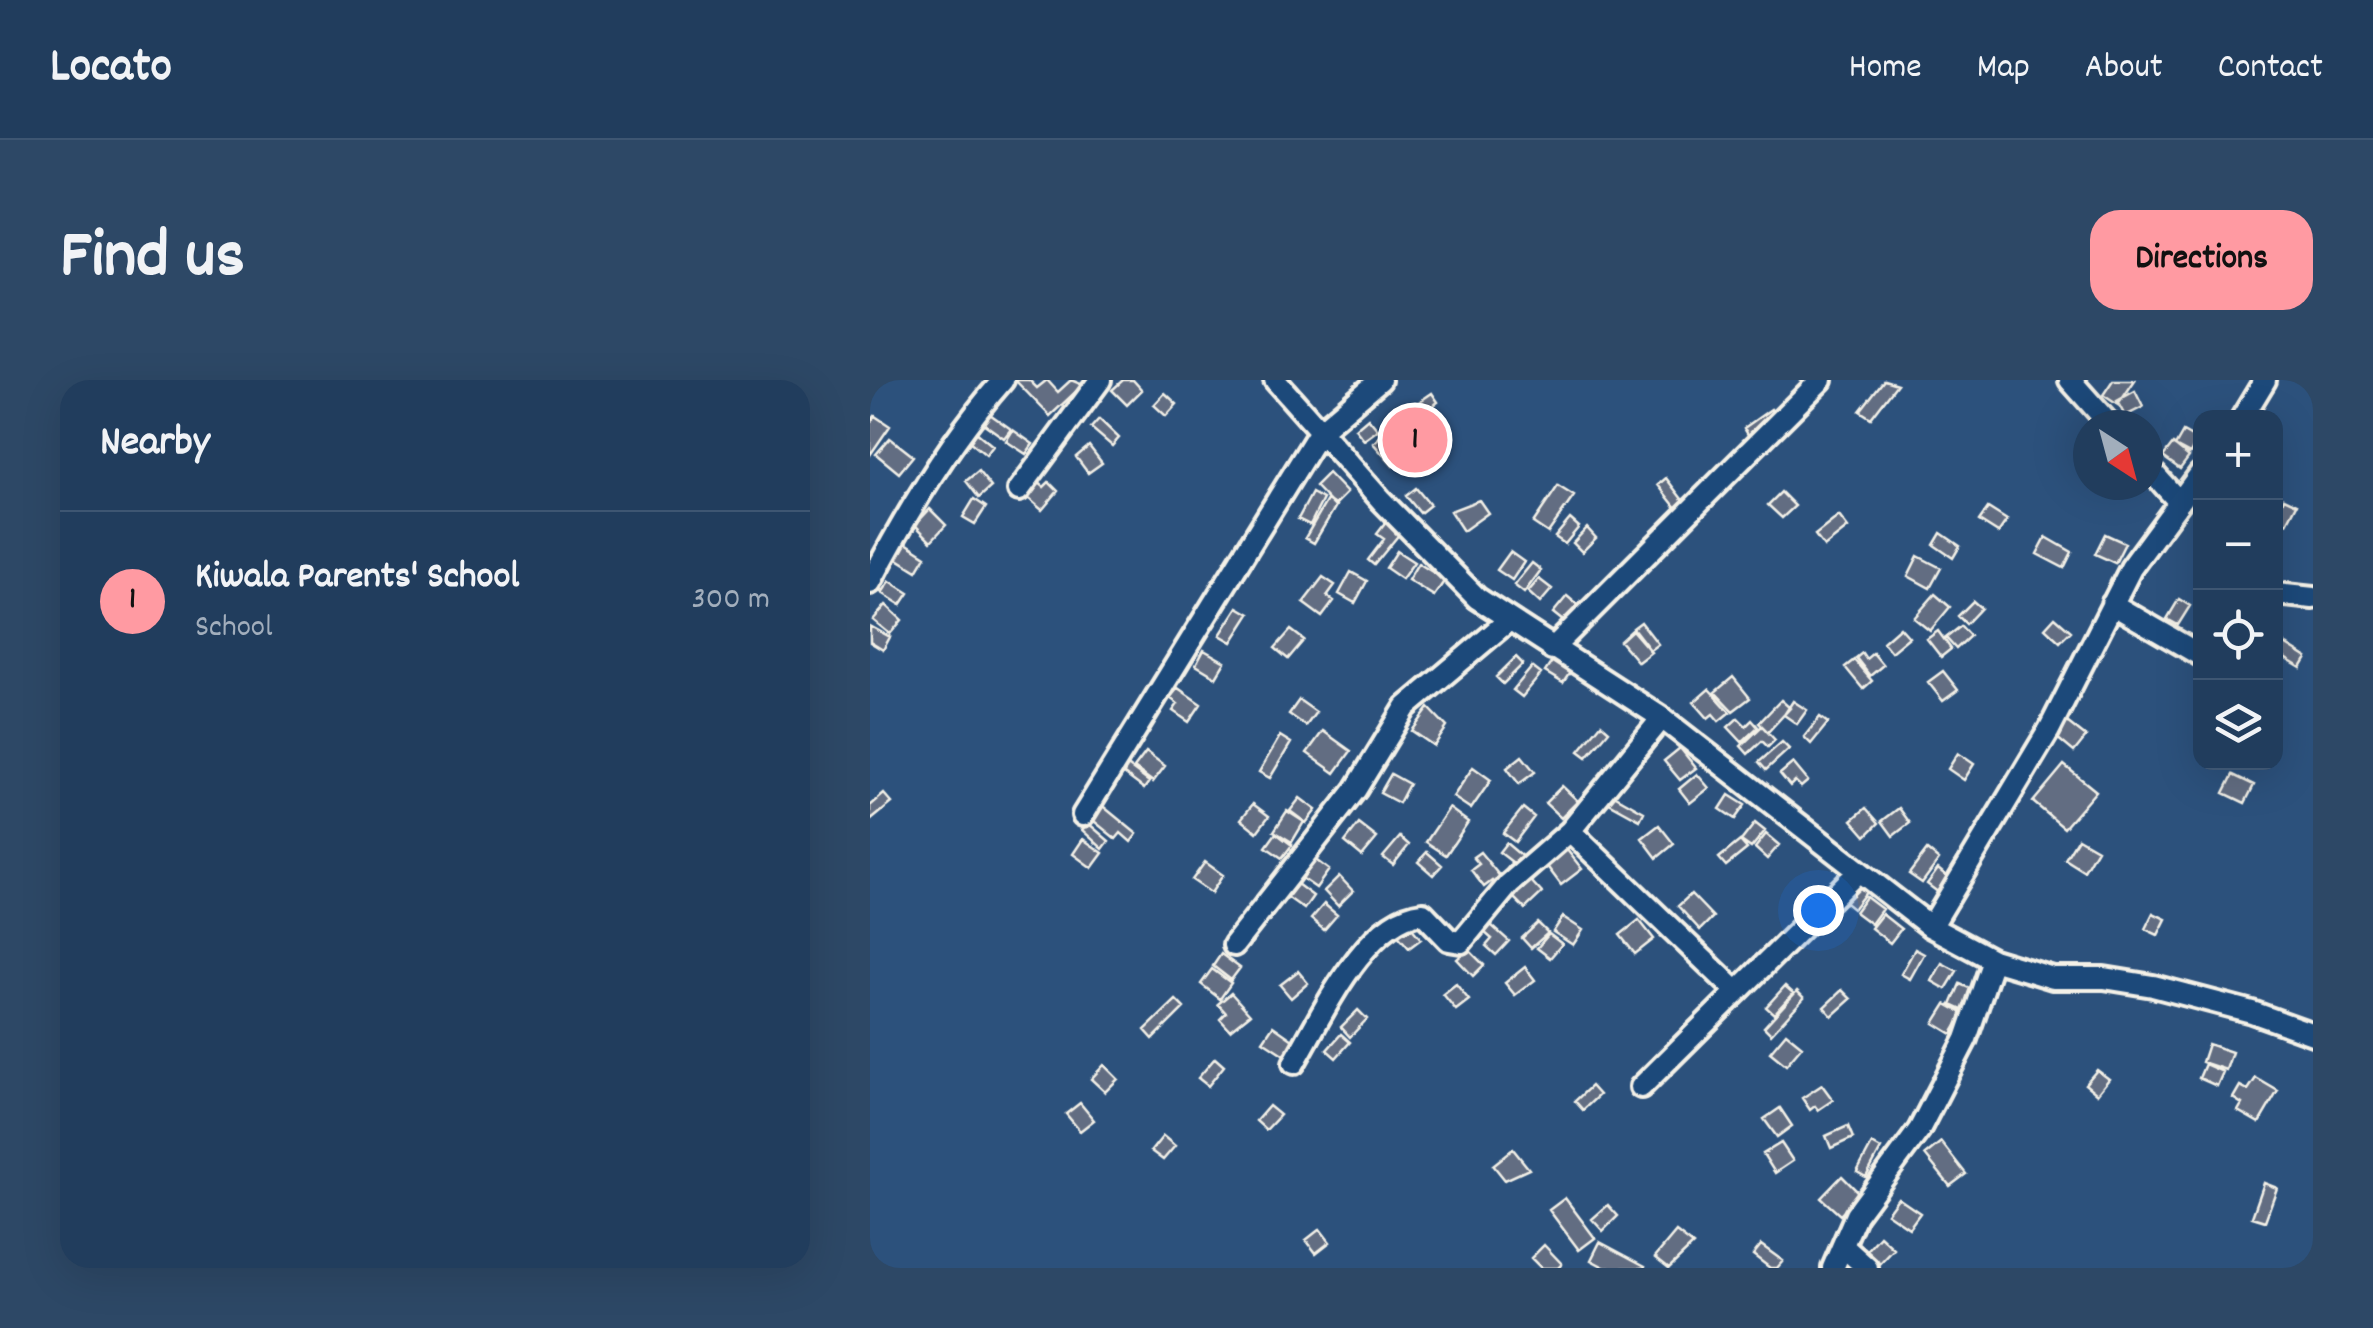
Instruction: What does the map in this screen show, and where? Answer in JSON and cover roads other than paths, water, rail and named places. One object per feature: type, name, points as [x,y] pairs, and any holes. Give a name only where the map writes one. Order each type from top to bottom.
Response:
[{"type":"street","points":[[870,583],[900,526],[969,420],[1003,380]]},
{"type":"street","points":[[1019,490],[1100,380]]},
{"type":"street","points":[[1275,380],[1449,571],[1508,621],[1662,718],[1931,927],[1993,960],[2053,978],[2104,978],[2153,986],[2252,1012],[2313,1034]]},
{"type":"street","points":[[1082,815],[1320,430],[1380,380]]},
{"type":"street","points":[[1552,650],[1821,380]]},
{"type":"street","points":[[2070,380],[2097,410]]},
{"type":"street","points":[[2247,410],[2266,380]]},
{"type":"street","points":[[1931,927],[2049,730],[2131,568],[2193,483]]},
{"type":"street","points":[[2163,484],[2179,502]]},
{"type":"street","points":[[2283,595],[2313,598]]},
{"type":"street","points":[[2112,604],[2193,651]]},
{"type":"street","points":[[1234,945],[1356,789],[1406,707],[1508,621]]},
{"type":"street","points":[[1294,1063],[1361,953],[1393,923],[1422,912],[1449,940],[1461,942],[1509,884],[1570,831],[1662,718]]},
{"type":"street","points":[[1570,831],[1737,992]]},
{"type":"street","points":[[1641,1087],[1857,873]]},
{"type":"street","points":[[1833,1268],[1845,1248],[1856,1215],[1919,1130],[1966,1039],[1993,960]]},
{"type":"street","points":[[1845,1248],[1867,1268]]},
{"type":"place","name":"Kiwala Parents' School","points":[[1415,440]]}]
